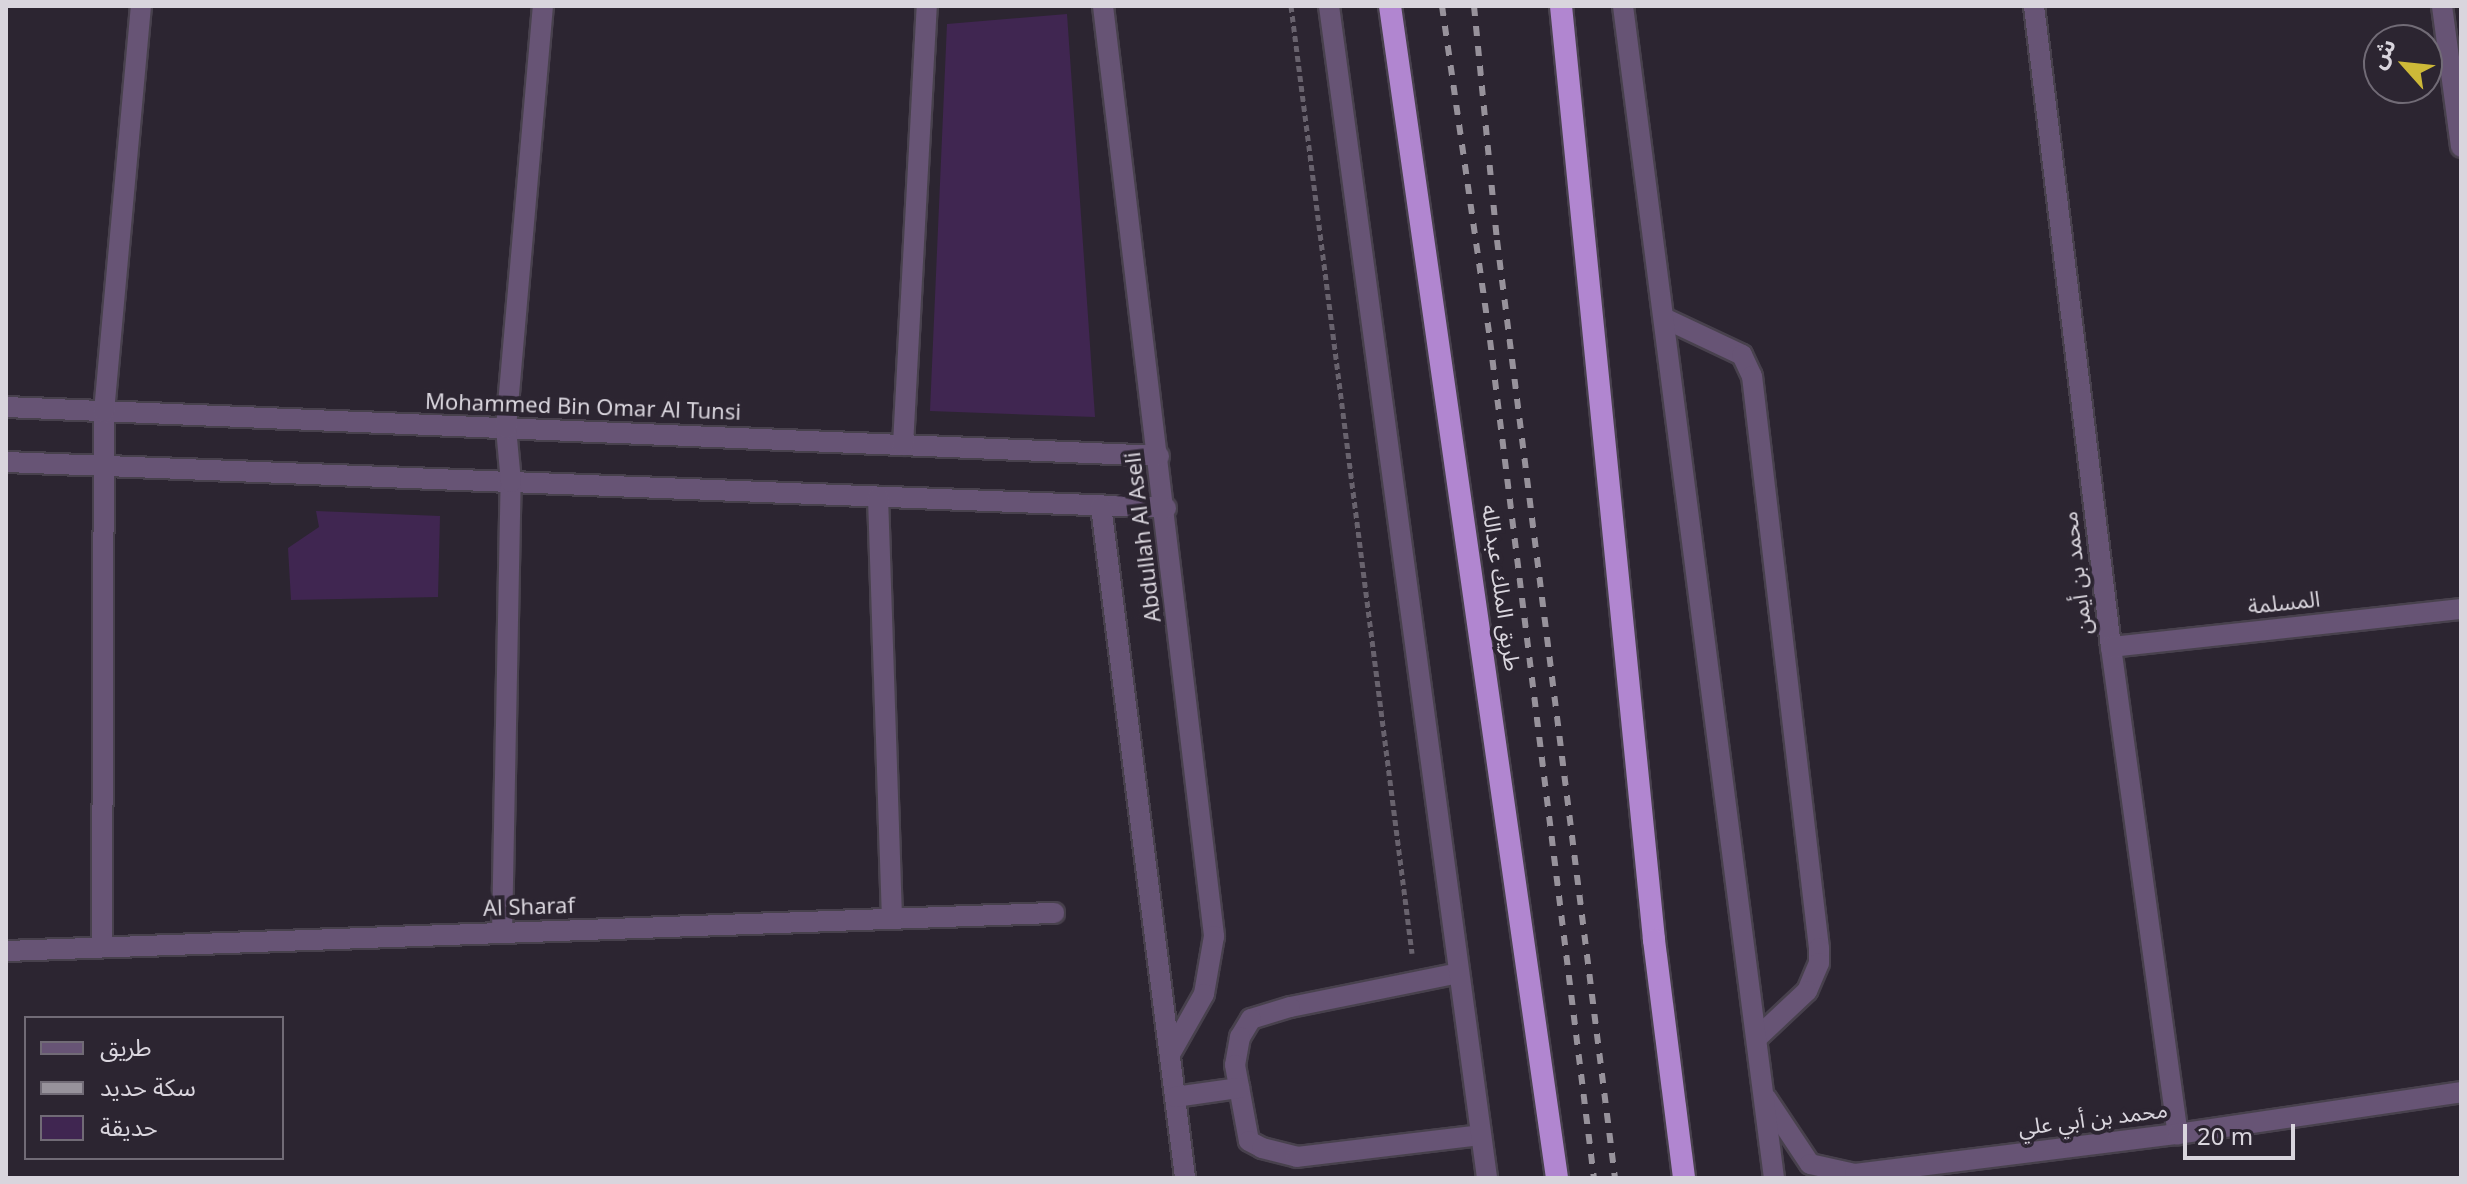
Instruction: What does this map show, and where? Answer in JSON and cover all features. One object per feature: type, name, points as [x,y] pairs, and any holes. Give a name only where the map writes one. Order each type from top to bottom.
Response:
[{"type":"highway","name":"طريق الملك عبدالله","points":[[1390,6],[1557,1178]]},
{"type":"highway","points":[[1561,6],[1654,940],[1684,1178]]},
{"type":"street","points":[[102,947],[104,412],[141,6]]},
{"type":"street","points":[[502,933],[511,482],[506,428],[543,6]]},
{"type":"street","points":[[903,445],[927,6]]},
{"type":"street","name":"Abdullah Al Aseli","points":[[1103,6],[1166,508],[1214,936],[1204,994],[1170,1054]]},
{"type":"street","points":[[1329,6],[1487,1178]]},
{"type":"street","points":[[1623,6],[1666,319],[1774,1178]]},
{"type":"street","name":"محمد بن أيمن","points":[[2034,6],[2111,647],[2178,1134]]},
{"type":"street","points":[[2442,6],[2461,147]]},
{"type":"street","points":[[1666,319],[1742,355],[1752,376],[1819,948],[1819,963],[1807,991],[1758,1037]]},
{"type":"street","name":"Mohammed Bin Omar Al Tunsi","points":[[6,407],[1159,456]]},
{"type":"street","points":[[6,462],[1166,508]]},
{"type":"street","points":[[878,497],[892,919]]},
{"type":"street","points":[[1101,506],[1186,1178]]},
{"type":"street","name":"المسلمة","points":[[2111,647],[2461,609]]},
{"type":"street","name":"Al Sharaf","points":[[6,951],[1054,913]]},
{"type":"street","points":[[1459,973],[1290,1007],[1251,1019],[1240,1037],[1235,1065],[1249,1141],[1297,1157],[1481,1135]]},
{"type":"street","points":[[1175,1097],[1239,1088]]},
{"type":"street","name":"محمد بن أبي علي","points":[[1766,1098],[1810,1164],[1855,1174],[2178,1134],[2461,1092]]},
{"type":"path","points":[[1291,6],[1416,982]]},
{"type":"green space","points":[[1067,14],[1095,417],[930,411],[947,24]]},
{"type":"green space","points":[[316,511],[440,516],[438,597],[291,600],[288,548],[319,527]]},
{"type":"railway","points":[[1442,6],[1490,340],[1594,1178]]},
{"type":"railway","points":[[1474,6],[1497,240],[1615,1178]]}]
